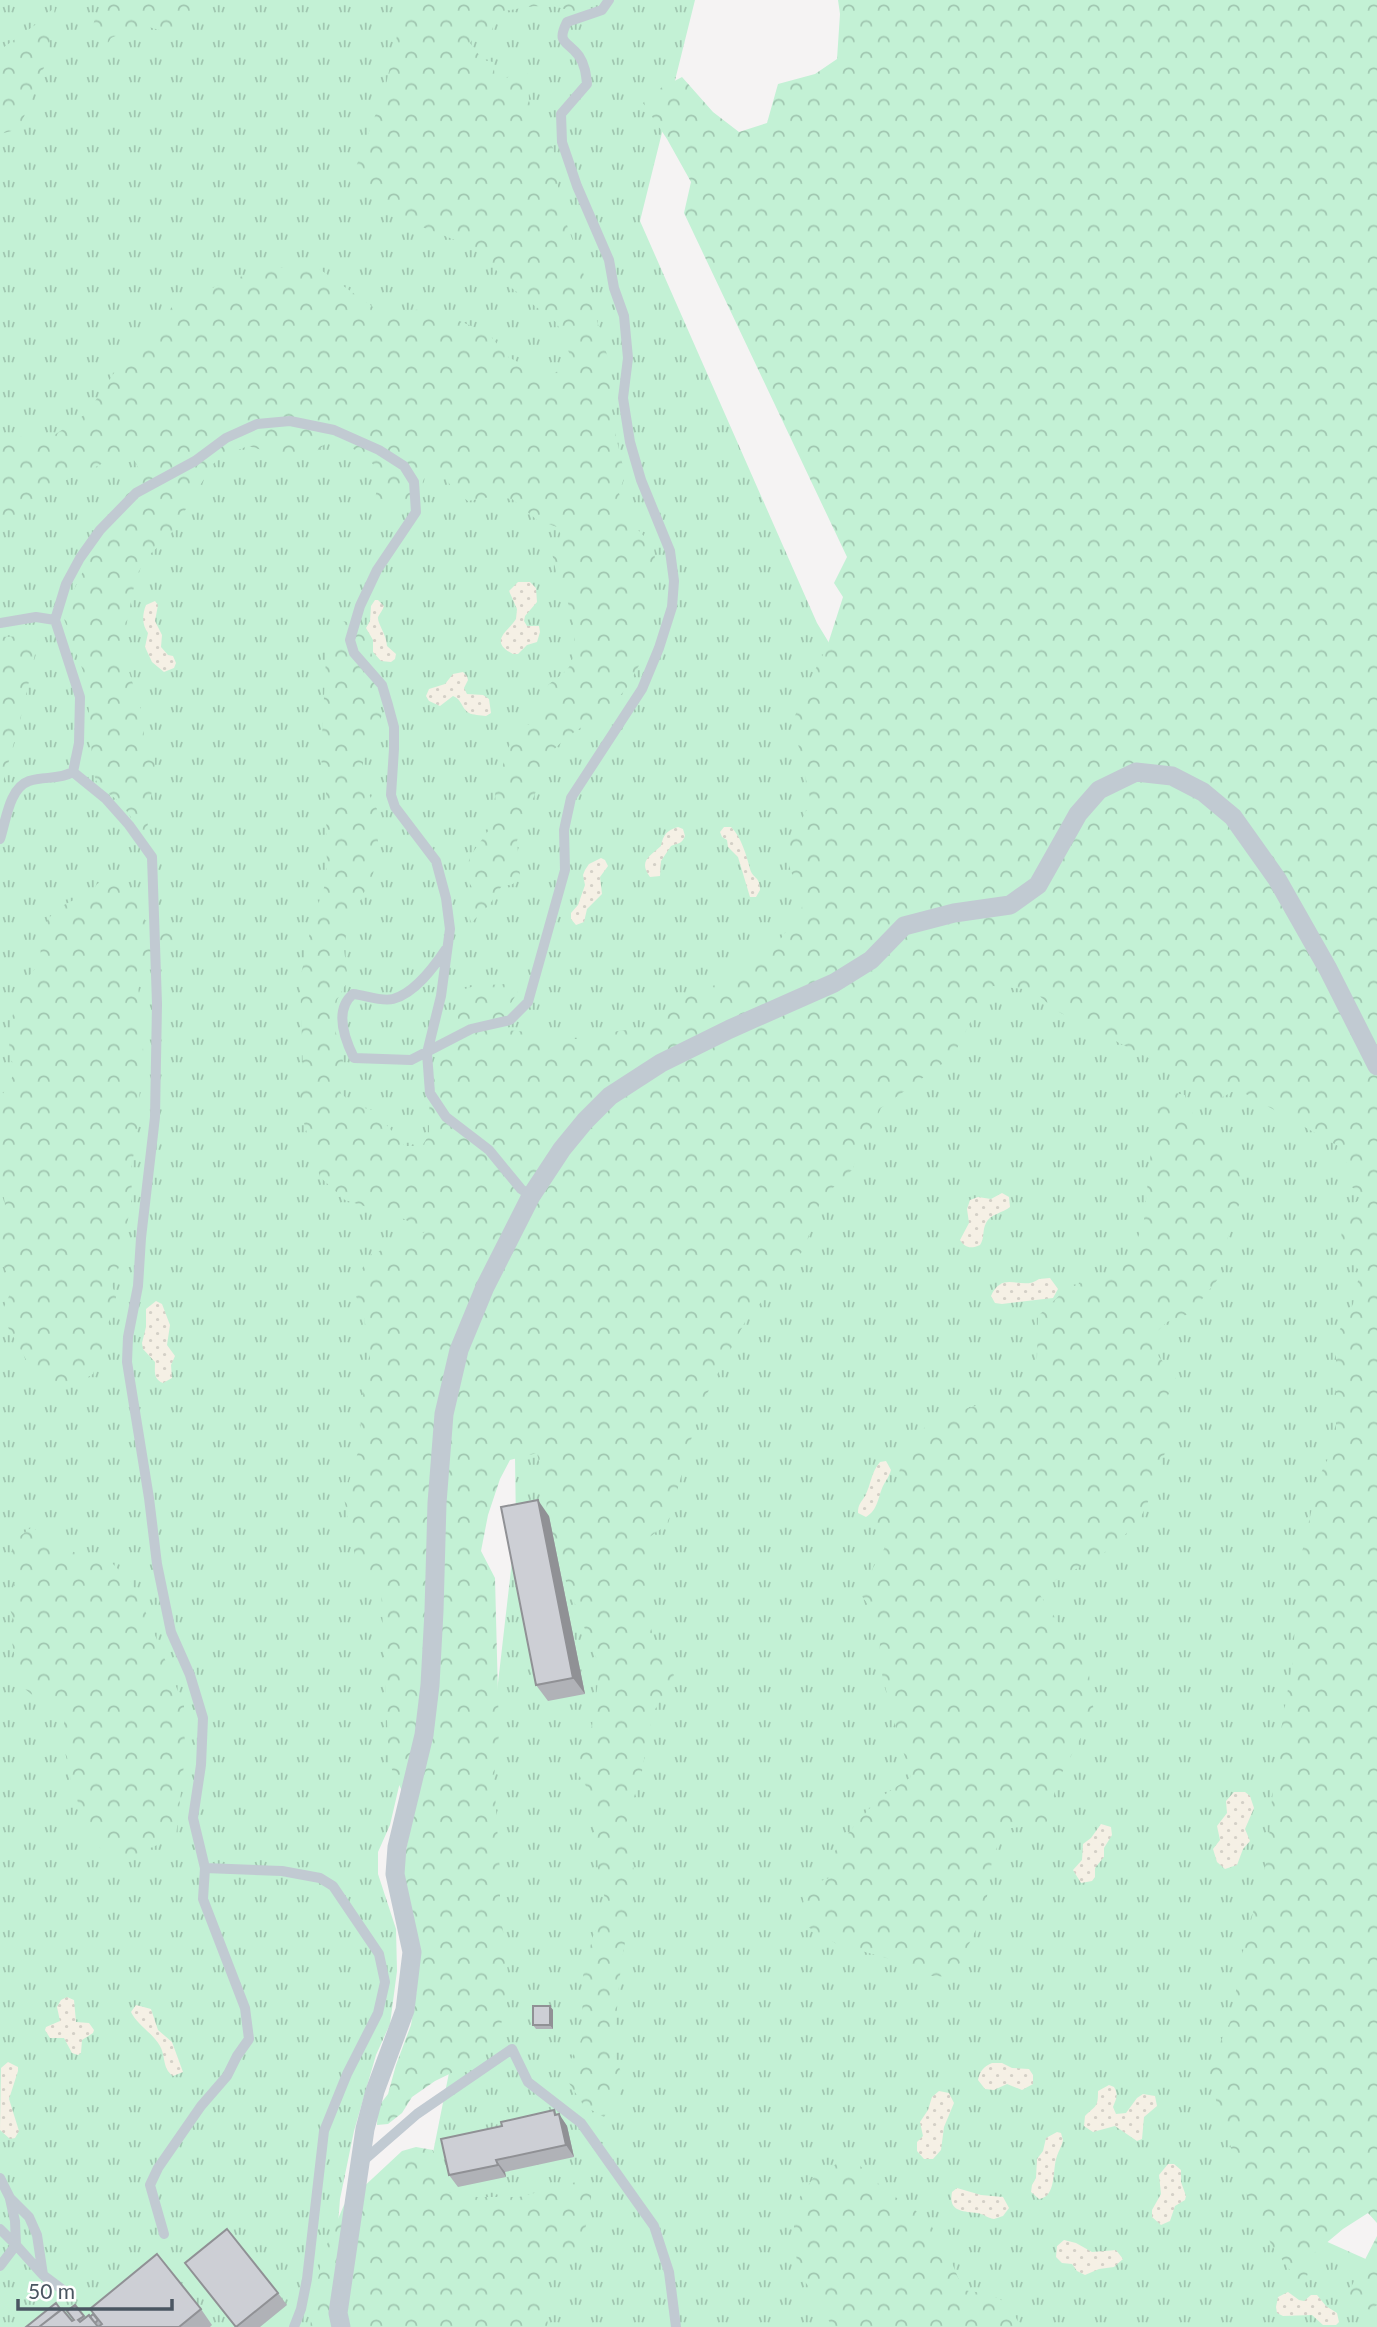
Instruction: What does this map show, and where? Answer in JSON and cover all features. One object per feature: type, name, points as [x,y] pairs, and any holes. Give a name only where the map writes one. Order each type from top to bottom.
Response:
[{"type":"street","points":[[341,2327],[338,2313],[359,2164],[375,2091],[405,2010],[412,1952],[395,1874],[397,1847],[424,1735],[430,1685],[435,1611],[437,1503],[444,1413],[459,1350],[485,1287],[531,1196],[562,1149],[585,1121],[610,1096],[661,1063],[834,983],[872,960],[904,926],[954,913],[1010,905],[1038,885],[1078,814],[1098,790],[1136,772],[1172,776],[1203,792],[1233,817],[1277,879],[1328,969],[1377,1066]]},
{"type":"lane","points":[[447,948],[431,970],[411,988],[393,999],[354,994],[346,1000],[342,1023],[354,1058],[411,1060],[471,1029],[510,1020],[528,1002],[565,870],[564,830],[571,798],[642,689],[672,607],[674,581],[670,551],[641,480],[630,442],[624,398],[628,358],[624,316],[614,288],[609,260],[577,186],[562,142],[561,114],[587,84],[586,71],[579,56],[563,40],[561,34],[567,22],[602,10],[609,0]]},
{"type":"lane","points":[[0,839],[16,790],[29,781],[62,778],[73,772],[79,743],[80,697],[55,620],[66,584],[80,558],[100,530],[135,493],[195,461],[226,438],[257,425],[290,421],[334,430],[379,450],[404,466],[414,482],[416,512],[377,570],[360,606],[349,640],[354,653],[382,685],[394,727],[391,795],[396,807],[436,861],[446,898],[450,929],[441,996],[427,1053],[430,1093],[446,1117],[489,1150],[521,1189],[531,1196]]},
{"type":"lane","points":[[0,622],[36,617],[55,620]]},
{"type":"lane","points":[[73,772],[105,798],[152,857],[157,1004],[155,1117],[138,1286],[128,1337],[127,1362],[157,1564],[171,1632],[190,1675],[203,1718],[201,1765],[193,1818],[205,1868],[203,1899],[245,2008],[249,2039],[227,2076],[201,2106],[158,2168],[150,2185],[164,2234]]},
{"type":"lane","points":[[205,1868],[282,1871],[320,1878],[333,1886],[379,1954],[385,1982],[378,2013],[324,2131],[307,2279],[294,2327]]},
{"type":"lane","points":[[384,1993],[406,1998]]},
{"type":"lane","points":[[359,2164],[417,2114],[512,2049],[528,2082],[581,2123],[654,2227],[669,2272],[676,2327]]},
{"type":"lane","points":[[0,2178],[10,2198],[16,2245],[0,2266]]},
{"type":"lane","points":[[10,2198],[29,2217],[37,2235],[43,2275]]},
{"type":"lane","points":[[0,2229],[43,2275],[67,2294]]},
{"type":"green space","points":[[0,0],[695,0],[640,221],[817,623],[854,684],[885,909],[599,1091],[416,1713],[390,1825],[378,1852],[378,1874],[396,1929],[397,1971],[390,2024],[376,2055],[354,2131],[340,2199],[330,2327],[0,2327]]},
{"type":"green space","points":[[106,0],[214,0],[198,11],[178,35],[141,25],[111,38],[106,47],[91,34],[95,18]]},
{"type":"green space","points":[[405,0],[598,0],[576,13],[549,6],[505,11],[489,37],[474,37],[470,43],[483,60],[493,62],[495,77],[505,79],[519,70],[528,74],[529,101],[534,116],[553,148],[559,203],[578,255],[609,362],[613,424],[625,475],[619,493],[627,518],[654,547],[656,572],[646,587],[647,637],[642,660],[626,689],[607,710],[567,737],[549,754],[538,774],[536,791],[517,841],[520,876],[513,884],[501,887],[490,904],[471,923],[468,911],[476,894],[464,874],[471,855],[493,824],[496,812],[495,789],[514,731],[541,716],[546,704],[548,685],[567,670],[573,656],[573,619],[557,575],[552,550],[563,539],[557,527],[537,520],[512,499],[490,497],[468,501],[454,491],[440,469],[426,469],[422,486],[413,497],[395,505],[375,504],[378,473],[369,459],[345,445],[329,441],[312,455],[285,460],[274,459],[262,450],[248,446],[223,456],[213,464],[169,537],[149,555],[136,576],[125,632],[120,643],[143,716],[144,741],[154,750],[155,763],[146,839],[121,803],[98,785],[93,772],[87,682],[64,619],[66,606],[93,551],[111,528],[118,495],[137,479],[139,469],[129,451],[123,453],[41,493],[24,509],[14,531],[0,527],[0,433],[47,440],[87,413],[114,373],[172,307],[229,280],[261,271],[311,263],[380,312],[431,309],[488,333],[508,357],[546,376],[574,365],[557,323],[509,286],[480,250],[402,219],[350,183],[385,89]]},
{"type":"green space","points":[[838,0],[1377,0],[1377,2223],[1368,2213],[1343,2229],[1312,2255],[1304,2289],[1272,2246],[1245,2190],[1208,2068],[1231,2020],[1242,1955],[1268,1855],[1279,1742],[1293,1659],[1298,1570],[1319,1477],[1336,1442],[1336,1337],[1353,1304],[1360,1271],[1339,1251],[1345,1211],[1364,1196],[1345,1182],[1347,1151],[1237,1089],[1216,1101],[1202,1094],[1178,1073],[1055,1010],[1033,990],[993,986],[979,1005],[953,1056],[881,1108],[852,1170],[821,1199],[805,1248],[745,1322],[700,1407],[668,1524],[648,1538],[646,1606],[656,1650],[674,1675],[652,1715],[642,1771],[624,1830],[636,1879],[621,1965],[613,2052],[621,2072],[620,2094],[604,2117],[584,2106],[567,2080],[569,2063],[582,2038],[583,1976],[593,1936],[607,1907],[598,1871],[597,1841],[586,1786],[570,1762],[592,1726],[600,1667],[548,1536],[546,1492],[537,1453],[510,1460],[500,1479],[488,1515],[481,1551],[495,1578],[499,1734],[494,1777],[500,1916],[506,1946],[509,1995],[498,2035],[474,2062],[435,2081],[412,2097],[402,2113],[388,2124],[377,2125],[378,2107],[388,2094],[411,2025],[417,1988],[403,1884],[405,1855],[413,1815],[389,1763],[381,1586],[359,1577],[344,1498],[358,1452],[364,1386],[370,1358],[364,1316],[352,1286],[370,1255],[427,1231],[402,1218],[345,1200],[320,1177],[299,1106],[303,1070],[300,980],[312,922],[327,879],[326,791],[321,758],[326,657],[332,633],[343,621],[364,626],[382,715],[364,754],[361,780],[377,809],[378,845],[373,874],[347,928],[344,949],[348,980],[337,1000],[333,1022],[343,1059],[340,1093],[357,1106],[376,1111],[405,1146],[422,1146],[429,1135],[429,1110],[435,1067],[446,1055],[458,1022],[458,991],[481,984],[501,985],[516,979],[520,988],[511,1003],[506,1030],[528,1032],[547,1039],[586,1039],[618,1031],[653,1027],[693,992],[725,982],[749,957],[779,941],[801,912],[804,895],[791,872],[785,850],[811,802],[793,721],[806,687],[827,647],[843,597],[834,583],[847,557],[684,213],[691,182],[643,103],[655,91],[682,77],[713,112],[739,132],[767,123],[778,84],[815,74],[837,59],[840,14]]},
{"type":"green space","points":[[55,7],[47,60],[19,129],[0,134],[0,56],[4,47]]},
{"type":"green space","points":[[30,636],[38,641],[0,793],[0,637]]},
{"type":"green space","points":[[113,876],[125,883],[135,894],[145,920],[163,928],[175,929],[178,947],[146,963],[137,971],[144,1061],[139,1098],[140,1115],[131,1170],[132,1197],[120,1264],[112,1285],[116,1297],[114,1310],[102,1337],[102,1348],[93,1374],[78,1383],[49,1381],[29,1365],[4,1320],[4,1307],[9,1296],[8,1277],[0,1255],[0,1225],[6,1212],[0,1188],[0,1099],[15,1072],[9,1037],[16,995],[39,961],[44,926],[63,906],[89,896],[97,884]]},
{"type":"green space","points":[[955,929],[1377,1092],[1323,2240],[1377,2264],[1377,2327],[398,2327],[459,2023],[516,1526],[515,1457]]},
{"type":"green space","points":[[1166,1091],[1185,1095],[1197,1124],[1223,1144],[1236,1164],[1245,1192],[1232,1220],[1218,1279],[1191,1313],[1167,1322],[1152,1336],[1159,1357],[1176,1377],[1167,1397],[1174,1429],[1171,1443],[1161,1459],[1162,1471],[1141,1517],[1116,1545],[1091,1561],[1052,1582],[1032,1583],[1088,1667],[1094,1713],[1058,1780],[1046,1824],[1004,1829],[992,1860],[985,1911],[953,1977],[916,1975],[890,1959],[837,1944],[808,1927],[801,1888],[829,1878],[835,1851],[854,1826],[878,1799],[911,1777],[879,1662],[881,1623],[859,1592],[888,1542],[873,1526],[895,1495],[903,1452],[927,1425],[968,1408],[1006,1397],[1037,1358],[1038,1316],[1066,1289],[1101,1276],[1130,1261],[1144,1220],[1156,1115]]},
{"type":"green space","points":[[32,1527],[53,1543],[85,1557],[109,1560],[131,1582],[184,1706],[185,1755],[176,1837],[120,1861],[90,1841],[64,1747],[64,1715],[54,1695],[35,1697],[20,1685],[12,1642],[14,1621],[7,1600],[16,1578],[11,1543]]},
{"type":"green space","points":[[416,2147],[433,2150],[448,2192],[477,2197],[519,2197],[580,2181],[592,2190],[587,2221],[580,2241],[566,2258],[543,2277],[548,2327],[310,2327],[322,2256],[344,2205],[402,2151]]},
{"type":"green space","points":[[854,2160],[886,2191],[914,2209],[932,2227],[950,2258],[963,2290],[988,2294],[1008,2303],[1021,2327],[832,2327],[819,2301],[798,2272],[794,2205],[814,2177],[838,2163]]},
{"type":"green space","points":[[1377,2236],[1377,2305],[1371,2310],[1343,2303]]},
{"type":"sand","points":[[518,582],[530,582],[536,588],[537,602],[524,621],[527,626],[539,626],[540,632],[537,642],[527,645],[518,654],[513,654],[501,641],[516,619],[517,609],[509,591]]},
{"type":"sand","points":[[375,600],[384,606],[378,620],[387,646],[396,654],[391,662],[381,661],[373,652],[373,640],[366,628]]},
{"type":"sand","points":[[155,601],[158,605],[155,621],[162,635],[161,647],[168,655],[173,656],[176,663],[174,668],[164,672],[152,662],[145,647],[148,633],[144,612],[146,605]]},
{"type":"sand","points":[[463,672],[468,680],[464,688],[467,694],[483,695],[489,699],[491,713],[486,716],[469,713],[453,696],[440,706],[429,701],[426,696],[429,689],[445,684],[453,674]]},
{"type":"sand","points":[[678,827],[683,829],[684,839],[671,846],[661,861],[660,876],[650,877],[645,867],[647,859],[661,846],[666,834]]},
{"type":"sand","points":[[724,827],[731,827],[741,841],[751,872],[759,882],[760,890],[756,897],[750,897],[738,857],[722,837],[720,832]]},
{"type":"sand","points":[[601,858],[608,866],[600,877],[602,894],[587,909],[584,922],[576,925],[571,919],[571,913],[578,905],[585,885],[583,875],[589,864]]},
{"type":"sand","points":[[1002,1193],[1009,1197],[1010,1207],[988,1220],[980,1245],[964,1245],[960,1240],[969,1223],[967,1209],[970,1200],[978,1197],[991,1199]]},
{"type":"sand","points":[[1050,1278],[1058,1289],[1053,1298],[1002,1304],[995,1303],[991,1296],[1001,1284],[1026,1283]]},
{"type":"sand","points":[[156,1301],[162,1304],[170,1325],[167,1345],[175,1356],[171,1365],[172,1378],[163,1383],[156,1377],[155,1362],[143,1349],[142,1343],[146,1327],[146,1309]]},
{"type":"sand","points":[[886,1461],[891,1470],[875,1507],[866,1517],[858,1513],[859,1506],[877,1466]]},
{"type":"sand","points":[[1234,1792],[1245,1792],[1250,1796],[1254,1808],[1245,1829],[1250,1841],[1243,1849],[1237,1865],[1225,1869],[1217,1862],[1213,1849],[1220,1840],[1217,1826],[1227,1813],[1226,1801]]},
{"type":"sand","points":[[1101,1824],[1111,1827],[1112,1835],[1104,1848],[1104,1857],[1095,1868],[1095,1877],[1092,1881],[1081,1883],[1073,1870],[1082,1860],[1083,1844]]},
{"type":"sand","points":[[67,1997],[74,2000],[76,2022],[89,2023],[94,2030],[82,2040],[81,2053],[78,2055],[72,2053],[64,2038],[50,2038],[45,2030],[60,2021],[57,2007],[61,2000]]},
{"type":"sand","points":[[136,2005],[151,2009],[158,2030],[172,2042],[183,2072],[173,2076],[170,2073],[160,2046],[131,2012]]},
{"type":"sand","points":[[8,2062],[18,2067],[9,2099],[19,2131],[15,2138],[10,2139],[0,2130],[1,2068]]},
{"type":"sand","points":[[992,2063],[1029,2069],[1033,2075],[1033,2084],[1022,2090],[1007,2084],[994,2090],[985,2089],[978,2080],[984,2068]]},
{"type":"sand","points":[[1109,2085],[1114,2087],[1116,2092],[1113,2107],[1116,2114],[1126,2113],[1143,2094],[1155,2096],[1157,2106],[1144,2117],[1142,2139],[1137,2141],[1115,2126],[1093,2132],[1084,2126],[1085,2116],[1097,2103],[1098,2091]]},
{"type":"sand","points":[[939,2091],[949,2093],[954,2103],[944,2127],[941,2150],[933,2159],[924,2159],[917,2151],[917,2142],[923,2136],[920,2122],[932,2097]]},
{"type":"sand","points":[[1057,2132],[1061,2133],[1063,2140],[1053,2182],[1049,2193],[1039,2199],[1031,2192],[1036,2178],[1037,2159],[1043,2151],[1046,2138]]},
{"type":"sand","points":[[1168,2164],[1174,2164],[1181,2170],[1181,2182],[1186,2196],[1185,2200],[1175,2206],[1170,2221],[1161,2225],[1152,2217],[1152,2210],[1161,2194],[1159,2175]]},
{"type":"sand","points":[[957,2188],[981,2195],[1003,2197],[1009,2208],[1003,2216],[994,2219],[958,2209],[954,2207],[951,2199],[952,2192]]},
{"type":"sand","points":[[1064,2240],[1092,2252],[1116,2250],[1123,2259],[1114,2267],[1085,2275],[1077,2271],[1072,2264],[1062,2263],[1056,2257],[1057,2246]]},
{"type":"sand","points":[[1288,2292],[1304,2301],[1311,2295],[1317,2295],[1326,2306],[1337,2313],[1339,2322],[1336,2325],[1323,2325],[1312,2315],[1283,2316],[1277,2313],[1278,2297]]},
{"type":"building","points":[[538,1500],[573,1678],[536,1685],[501,1507]]},
{"type":"building","points":[[533,2006],[550,2006],[550,2025],[533,2025]]},
{"type":"building","points":[[554,2110],[555,2115],[559,2114],[566,2145],[496,2160],[498,2165],[449,2175],[441,2139],[502,2126],[501,2122]]},
{"type":"building","points":[[227,2229],[278,2293],[236,2327],[185,2263]]},
{"type":"building","points":[[157,2254],[201,2309],[179,2327],[98,2327],[102,2324],[90,2309]]},
{"type":"building","points":[[56,2303],[61,2310],[39,2327],[26,2327]]},
{"type":"building","points":[[75,2305],[84,2316],[78,2320],[80,2322],[89,2315],[98,2327],[39,2327],[62,2309],[74,2320],[67,2311]]},
{"type":"building","points":[[93,2314],[98,2320],[95,2323],[90,2317]]}]
